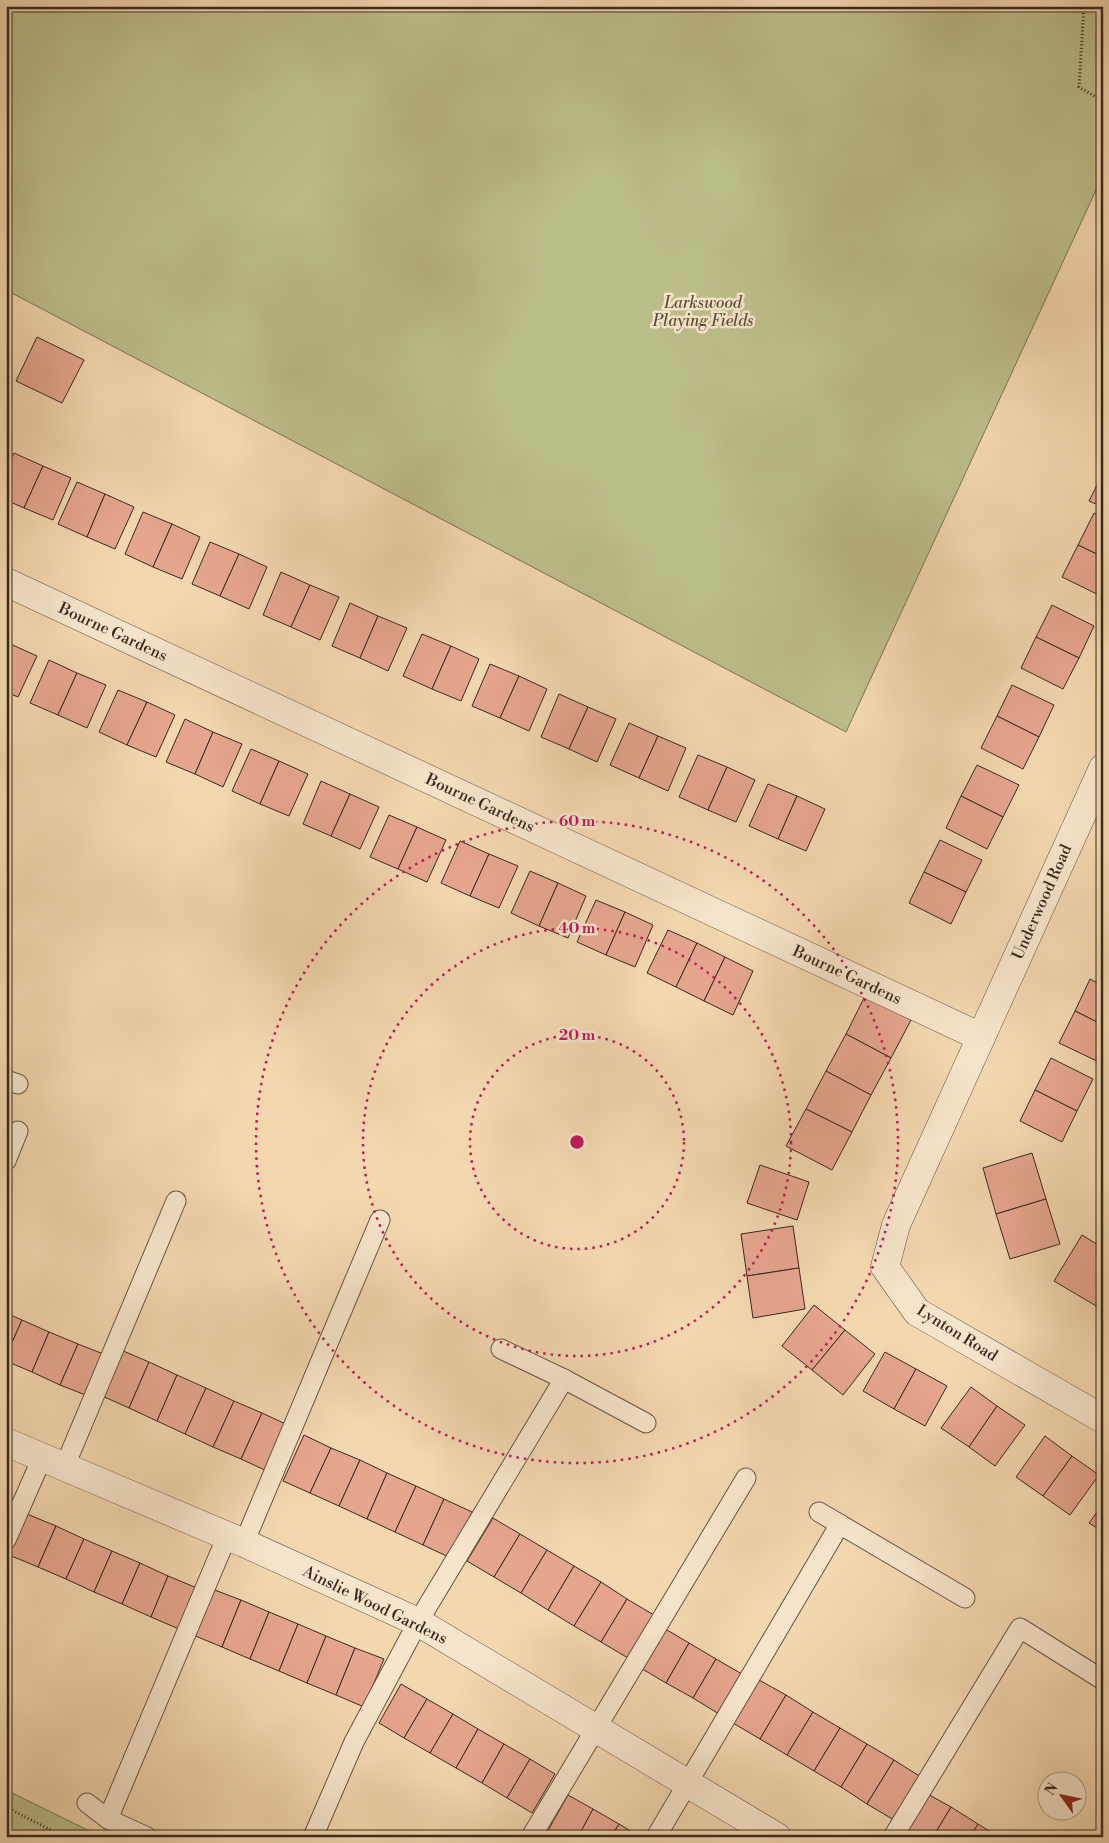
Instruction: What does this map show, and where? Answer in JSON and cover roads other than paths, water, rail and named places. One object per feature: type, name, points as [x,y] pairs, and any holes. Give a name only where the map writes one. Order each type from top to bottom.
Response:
[{"type":"street","name":"Bourne Gardens","points":[[6,582],[981,1037]]},
{"type":"street","name":"Underwood Road","points":[[981,1037],[1103,768]]},
{"type":"street","name":"Lynton Road","points":[[981,1037],[896,1225],[885,1267],[917,1312],[1103,1419]]},
{"type":"street","name":"Ainslie Wood Gardens","points":[[6,1442],[236,1539],[418,1622],[777,1837]]},
{"type":"lane","points":[[6,1161],[18,1132]]},
{"type":"lane","points":[[6,1540],[53,1463],[176,1202]]},
{"type":"lane","points":[[108,1819],[380,1220]]},
{"type":"lane","points":[[501,1349],[564,1379],[646,1423]]},
{"type":"lane","points":[[313,1837],[354,1742],[418,1622],[564,1379]]},
{"type":"lane","points":[[531,1837],[746,1478]]},
{"type":"lane","points":[[819,1512],[965,1598]]},
{"type":"lane","points":[[656,1837],[840,1524]]},
{"type":"lane","points":[[894,1837],[1020,1628],[1103,1680]]},
{"type":"lane","points":[[88,1803],[108,1819],[147,1837]]},
{"type":"park label","name":"Larkswood Playing Fields","points":[[703,312]]}]
